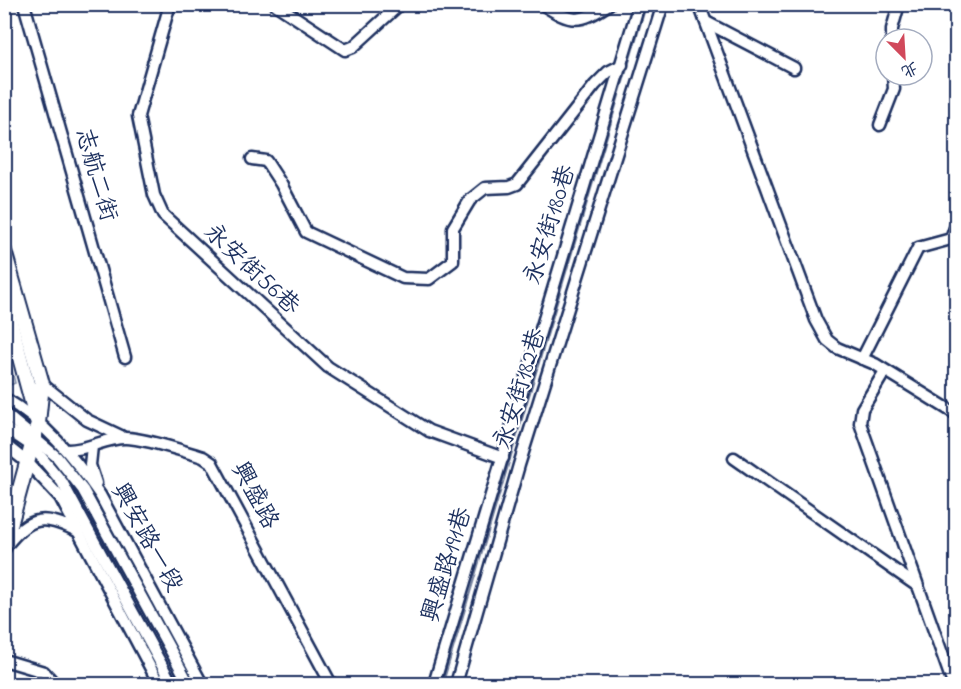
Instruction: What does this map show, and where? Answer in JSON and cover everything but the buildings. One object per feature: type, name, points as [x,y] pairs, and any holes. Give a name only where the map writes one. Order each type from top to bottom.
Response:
[{"type":"main road","points":[[4,251],[42,384],[28,463],[4,548]]},
{"type":"main road","points":[[4,299],[34,435]]},
{"type":"street","name":"志航二街","points":[[24,4],[124,357]]},
{"type":"street","name":"永安街56巷","points":[[170,4],[138,116],[154,195],[163,215],[328,367],[429,431],[503,458]]},
{"type":"street","points":[[275,4],[345,50],[354,47],[400,4]]},
{"type":"street","points":[[542,4],[572,21],[583,19],[609,4]]},
{"type":"street","name":"永安街180巷","points":[[503,458],[639,4]]},
{"type":"street","name":"永安街182巷","points":[[456,684],[519,465],[663,4]]},
{"type":"street","points":[[699,4],[816,320],[827,340],[837,348],[885,371],[957,414]]},
{"type":"street","points":[[893,27],[899,4]]},
{"type":"street","points":[[706,22],[794,68]]},
{"type":"street","points":[[252,159],[266,161],[306,232],[403,278],[429,279],[453,261],[453,228],[470,200],[485,188],[509,187],[517,184],[595,85],[608,72],[622,65]]},
{"type":"street","points":[[880,125],[894,87]]},
{"type":"street","points":[[862,359],[918,248],[951,239],[957,225]]},
{"type":"street","points":[[885,371],[862,409],[860,423],[953,684]]},
{"type":"street","points":[[42,384],[87,420],[113,435],[127,438]]},
{"type":"street","points":[[4,398],[34,435]]},
{"type":"street","points":[[4,413],[34,435]]},
{"type":"street","points":[[4,427],[34,435]]},
{"type":"street","name":"興安路一段","points":[[34,435],[66,450],[100,495],[189,684]]},
{"type":"street","name":"興安路一段","points":[[34,435],[93,537],[159,684]]},
{"type":"street","name":"興安路一段","points":[[34,435],[57,458],[83,490],[156,613],[202,684]]},
{"type":"street","name":"興盛路","points":[[66,450],[81,450],[102,441],[127,438],[203,457],[212,463],[331,684]]},
{"type":"street","name":"興安路一段","points":[[4,444],[28,463],[60,497],[134,625],[172,684]]},
{"type":"street","points":[[92,446],[90,465],[100,495]]},
{"type":"street","name":"興盛路191巷","points":[[434,684],[503,458]]},
{"type":"street","points":[[734,458],[916,585]]},
{"type":"street","points":[[4,548],[18,531],[39,519],[63,524],[93,537]]},
{"type":"street","points":[[4,660],[44,672],[56,684]]},
{"type":"shaded area","points":[[5,342],[15,383],[4,387]]},
{"type":"waterway","points":[[442,684],[646,4]]}]
